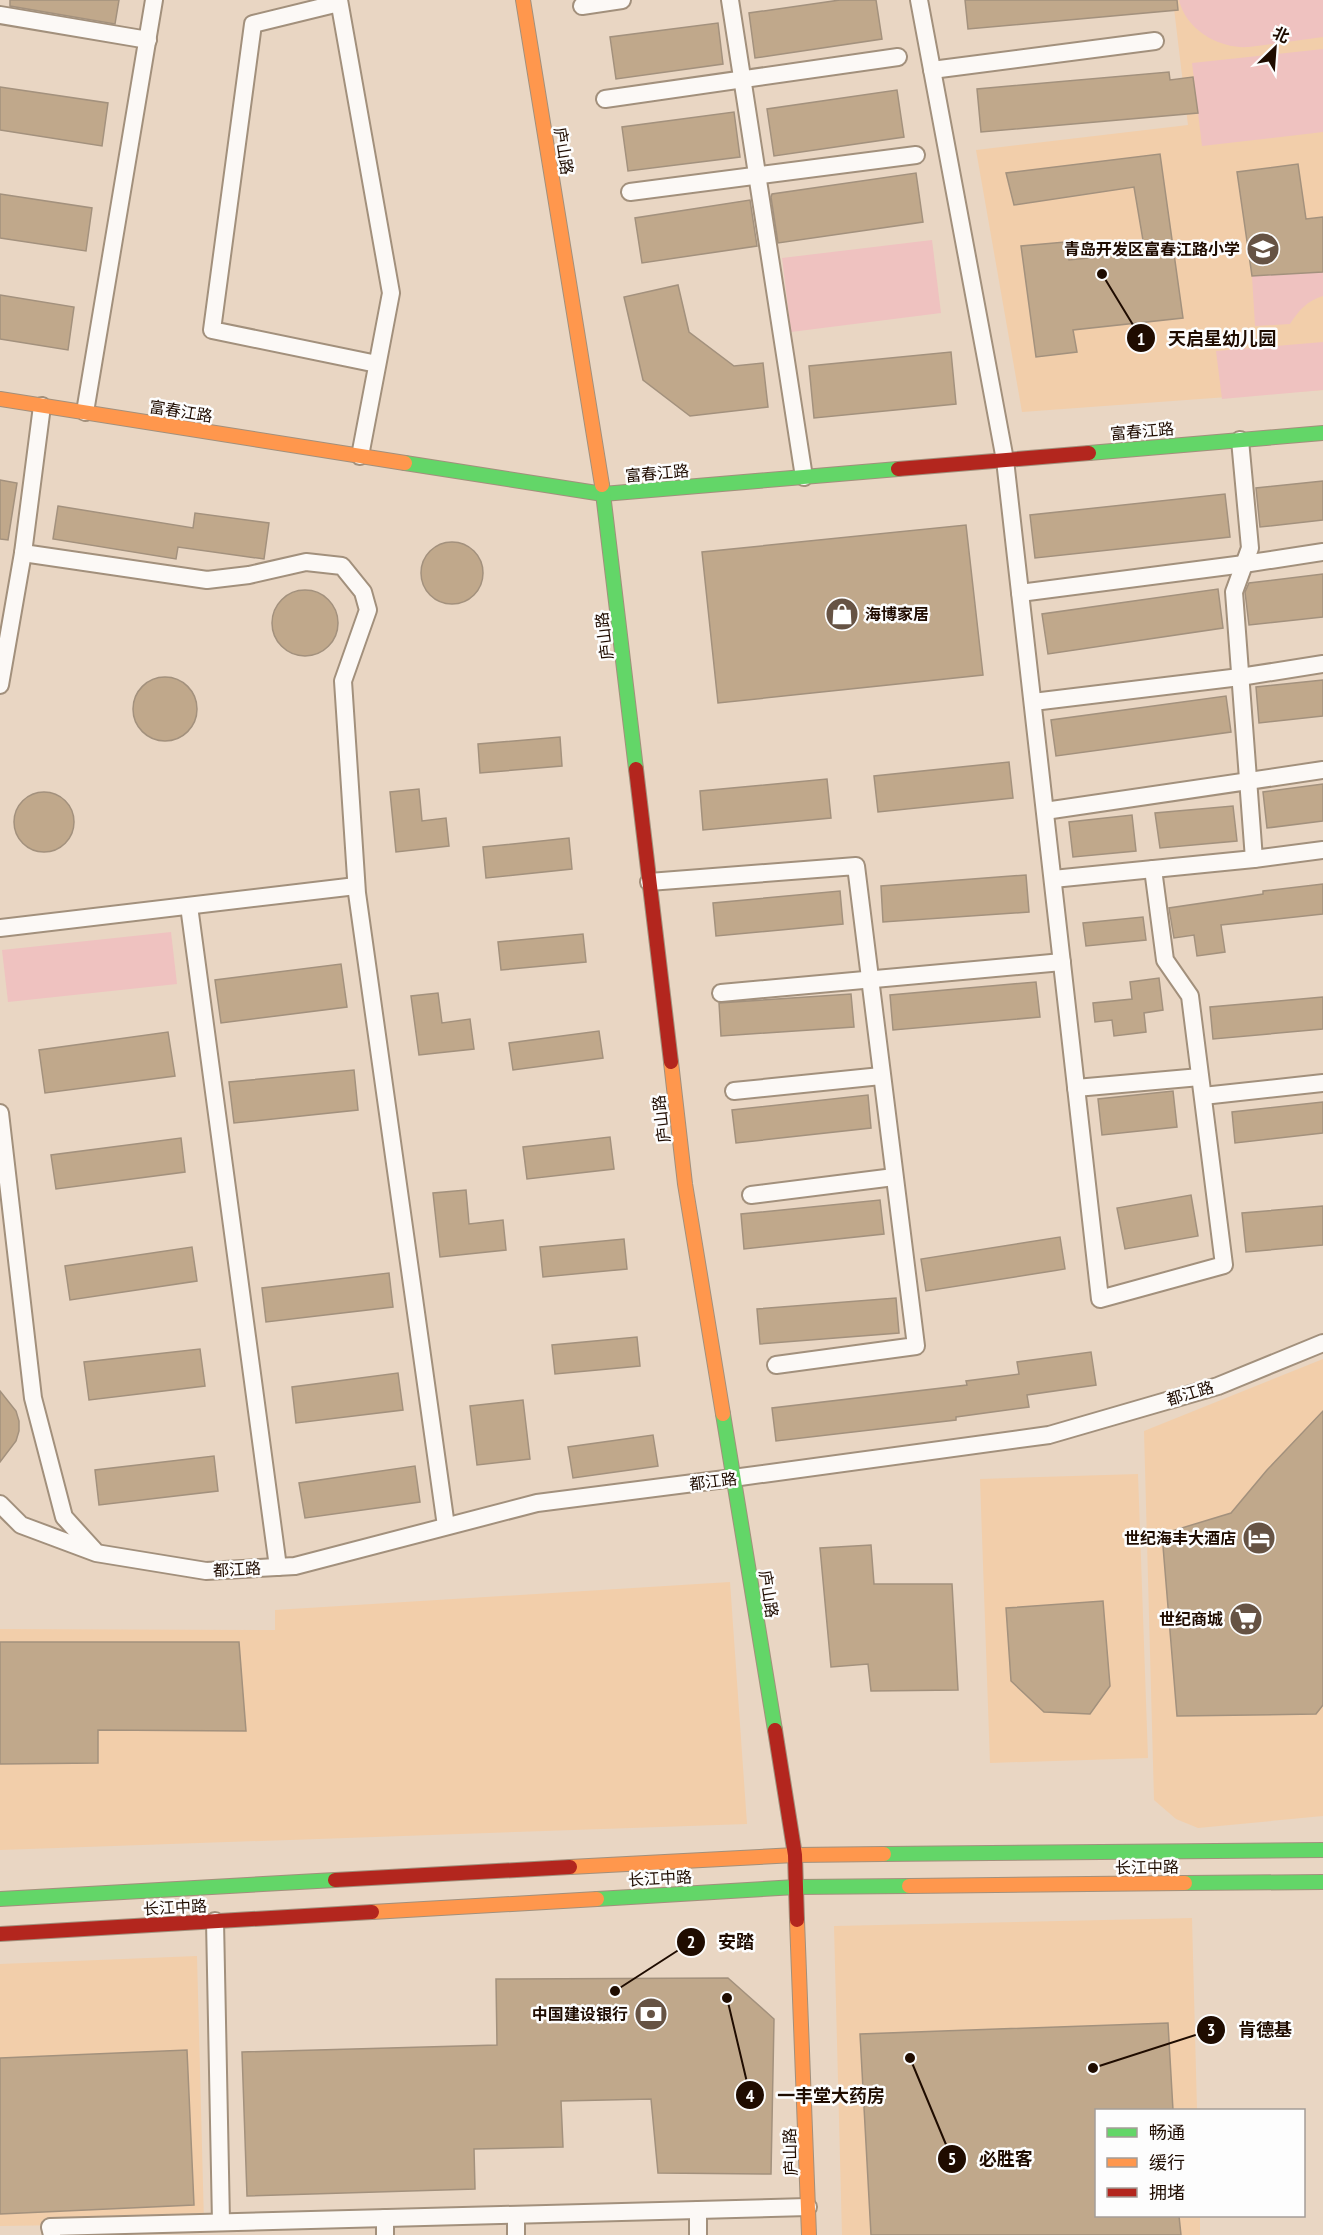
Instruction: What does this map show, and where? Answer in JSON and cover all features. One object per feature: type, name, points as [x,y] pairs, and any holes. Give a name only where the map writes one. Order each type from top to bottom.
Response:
[{"type":"street","points":[[85,412],[154,0]]},
{"type":"street","name":"庐山路","points":[[523,0],[603,494],[685,1184],[795,1855],[809,2235]]},
{"type":"street","points":[[582,6],[622,0]]},
{"type":"street","points":[[730,0],[804,477]]},
{"type":"street","points":[[919,0],[1005,460],[1100,1299],[1224,1265],[1190,996],[1165,960],[1153,869]]},
{"type":"street","points":[[360,456],[391,293],[339,1],[253,24],[212,330],[377,364]]},
{"type":"street","points":[[0,15],[148,40]]},
{"type":"street","points":[[932,69],[1155,40]]},
{"type":"street","points":[[605,99],[898,57]]},
{"type":"street","points":[[630,192],[916,156]]},
{"type":"street","name":"富春江路","points":[[0,399],[603,494],[1323,433]]},
{"type":"street","points":[[0,686],[23,553],[42,406]]},
{"type":"street","points":[[1240,440],[1250,548],[1234,592],[1254,859]]},
{"type":"street","points":[[1020,593],[1323,552]]},
{"type":"street","points":[[23,553],[207,580],[249,575],[306,562],[342,566],[363,592],[368,610],[343,681],[357,886],[446,1526]]},
{"type":"street","points":[[1033,702],[1240,677],[1323,664]]},
{"type":"street","points":[[1045,811],[1323,771]]},
{"type":"street","points":[[1053,879],[1323,850]]},
{"type":"street","points":[[649,882],[856,866],[916,1346],[776,1365]]},
{"type":"street","points":[[0,928],[357,886]]},
{"type":"street","points":[[189,906],[278,1567]]},
{"type":"street","points":[[721,993],[1062,962]]},
{"type":"street","points":[[734,1091],[881,1076]]},
{"type":"street","points":[[1076,1088],[1200,1077]]},
{"type":"street","points":[[1203,1096],[1323,1083]]},
{"type":"street","points":[[0,1113],[33,1398],[64,1517],[96,1553]]},
{"type":"street","points":[[751,1195],[894,1177]]},
{"type":"street","name":"都江路","points":[[0,1504],[21,1526],[96,1553],[206,1572],[295,1566],[537,1503],[733,1479],[1049,1435],[1218,1386],[1323,1343]]},
{"type":"street","name":"长江中路","points":[[0,1899],[795,1855],[1323,1850]]},
{"type":"street","name":"长江中路","points":[[0,1934],[796,1887],[1323,1882]]},
{"type":"street","points":[[215,1921],[222,2222]]},
{"type":"street","points":[[52,2235],[50,2227],[222,2222],[240,2228],[385,2227],[516,2215],[808,2207]]},
{"type":"street","points":[[698,2210],[698,2235]]},
{"type":"street","points":[[516,2215],[516,2235]]},
{"type":"shaded area","points":[[1173,0],[1323,0],[1323,390],[1022,412],[976,150],[1188,125]]},
{"type":"shaded area","points":[[1179,0],[1323,0],[1323,37],[1249,47],[1226,45],[1205,36],[1196,29],[1183,11]]},
{"type":"shaded area","points":[[1323,49],[1323,132],[1202,146],[1192,63]]},
{"type":"shaded area","points":[[932,240],[941,313],[791,332],[782,258]]},
{"type":"shaded area","points":[[1323,272],[1323,296],[1304,307],[1290,324],[1255,326],[1252,276]]},
{"type":"shaded area","points":[[1323,342],[1323,390],[1222,399],[1216,351]]},
{"type":"shaded area","points":[[171,932],[177,984],[8,1002],[2,950]]},
{"type":"shaded area","points":[[1323,1359],[1323,1816],[1198,1828],[1176,1819],[1154,1800],[1144,1431]]},
{"type":"shaded area","points":[[1138,1474],[1148,1758],[990,1763],[980,1479]]},
{"type":"shaded area","points":[[730,1582],[747,1824],[0,1850],[0,1629],[275,1630],[275,1610]]},
{"type":"shaded area","points":[[1192,1918],[1197,2109],[1095,2109],[1095,2217],[1200,2217],[1200,2235],[842,2235],[834,1926]]},
{"type":"shaded area","points":[[197,1956],[204,2223],[0,2226],[0,1964]]},
{"type":"building","points":[[10,0],[119,0],[115,24],[10,6]]},
{"type":"building","points":[[840,0],[876,0],[882,39],[755,58],[749,13]]},
{"type":"building","points":[[965,0],[1177,0],[1178,10],[968,29]]},
{"type":"building","points":[[718,23],[723,64],[616,79],[610,37]]},
{"type":"building","points":[[1169,72],[1170,80],[1193,77],[1198,113],[981,132],[977,89]]},
{"type":"building","points":[[0,87],[108,103],[102,146],[0,130]]},
{"type":"building","points":[[897,90],[904,137],[774,156],[767,109]]},
{"type":"building","points":[[734,112],[740,157],[628,171],[622,127]]},
{"type":"building","points":[[1160,154],[1183,318],[1073,330],[1077,352],[1036,357],[1021,246],[1065,242],[1069,260],[1145,252],[1134,187],[1014,205],[1006,173]]},
{"type":"building","points":[[1298,164],[1306,219],[1323,217],[1323,272],[1252,276],[1237,172]]},
{"type":"building","points":[[916,173],[923,222],[778,243],[772,194]]},
{"type":"building","points":[[0,194],[92,208],[86,251],[0,238]]},
{"type":"building","points":[[750,200],[757,246],[642,263],[635,218]]},
{"type":"building","points":[[678,285],[689,332],[734,366],[763,363],[768,407],[690,416],[643,380],[624,297]]},
{"type":"building","points":[[0,295],[74,307],[68,350],[0,339]]},
{"type":"building","points":[[951,352],[956,404],[814,418],[809,366]]},
{"type":"building","points":[[0,480],[17,483],[8,540],[0,539]]},
{"type":"building","points":[[1323,481],[1323,520],[1260,527],[1256,488]]},
{"type":"building","points":[[1225,494],[1230,537],[1035,558],[1030,515]]},
{"type":"building","points":[[58,506],[193,528],[195,513],[269,523],[264,559],[178,547],[176,559],[53,539]]},
{"type":"building","name":"海博家居","points":[[966,525],[983,675],[718,703],[702,552]]},
{"type":"building","points":[[452,542],[464,544],[474,551],[481,561],[483,573],[481,585],[474,595],[464,602],[452,604],[440,602],[430,595],[423,585],[421,573],[423,561],[430,551],[440,544]]},
{"type":"building","points":[[1323,574],[1323,617],[1249,625],[1245,592],[1249,583]]},
{"type":"building","points":[[1218,589],[1223,628],[1048,654],[1042,614]]},
{"type":"building","points":[[299,590],[311,590],[323,595],[333,605],[338,623],[336,636],[323,651],[311,656],[299,656],[287,651],[277,641],[272,629],[272,617],[277,605],[287,595]]},
{"type":"building","points":[[159,677],[171,677],[188,686],[195,697],[197,709],[195,721],[188,732],[171,741],[159,741],[147,736],[138,727],[133,715],[133,703],[138,691],[147,682]]},
{"type":"building","points":[[1323,680],[1323,716],[1259,723],[1256,687]]},
{"type":"building","points":[[1226,696],[1231,732],[1056,756],[1051,720]]},
{"type":"building","points":[[560,737],[562,766],[480,773],[478,744]]},
{"type":"building","points":[[1009,762],[1013,798],[878,812],[874,776]]},
{"type":"building","points":[[827,779],[831,818],[703,830],[700,791]]},
{"type":"building","points":[[1323,784],[1323,821],[1267,828],[1263,792]]},
{"type":"building","points":[[419,789],[422,821],[446,818],[449,846],[396,852],[390,792]]},
{"type":"building","points":[[44,792],[61,797],[69,805],[74,822],[69,839],[61,847],[44,852],[27,847],[19,839],[14,822],[19,805],[27,797]]},
{"type":"building","points":[[1233,806],[1237,841],[1160,848],[1155,813]]},
{"type":"building","points":[[1132,815],[1136,851],[1073,857],[1069,822]]},
{"type":"building","points":[[569,838],[572,869],[486,878],[483,847]]},
{"type":"building","points":[[1026,875],[1029,912],[883,922],[881,886]]},
{"type":"building","points":[[1323,884],[1323,914],[1221,925],[1225,952],[1197,956],[1194,935],[1174,938],[1169,908],[1263,894],[1263,891]]},
{"type":"building","points":[[840,891],[843,924],[716,936],[713,903]]},
{"type":"building","points":[[1143,917],[1146,940],[1086,946],[1083,923]]},
{"type":"building","points":[[583,934],[586,962],[501,970],[498,942]]},
{"type":"building","points":[[341,964],[347,1007],[221,1023],[215,980]]},
{"type":"building","points":[[1159,978],[1163,1010],[1144,1013],[1146,1032],[1114,1036],[1112,1020],[1095,1022],[1093,1003],[1132,999],[1130,982]]},
{"type":"building","points":[[1036,982],[1040,1017],[893,1030],[890,995]]},
{"type":"building","points":[[438,993],[442,1023],[470,1019],[474,1049],[419,1055],[411,996]]},
{"type":"building","points":[[851,994],[854,1027],[721,1036],[719,1003]]},
{"type":"building","points":[[1323,997],[1323,1029],[1213,1039],[1210,1007]]},
{"type":"building","points":[[599,1031],[603,1058],[513,1070],[509,1043]]},
{"type":"building","points":[[168,1032],[175,1076],[45,1093],[39,1050]]},
{"type":"building","points":[[354,1070],[358,1110],[234,1123],[229,1082]]},
{"type":"building","points":[[1173,1091],[1177,1127],[1102,1135],[1098,1099]]},
{"type":"building","points":[[868,1095],[871,1128],[736,1143],[732,1110]]},
{"type":"building","points":[[1323,1102],[1323,1133],[1235,1143],[1232,1112]]},
{"type":"building","points":[[610,1137],[614,1169],[527,1179],[523,1147]]},
{"type":"building","points":[[181,1138],[185,1172],[56,1189],[51,1155]]},
{"type":"building","points":[[466,1190],[469,1224],[503,1220],[506,1250],[440,1257],[433,1193]]},
{"type":"building","points":[[1191,1195],[1198,1236],[1125,1249],[1117,1208]]},
{"type":"building","points":[[880,1200],[884,1234],[744,1249],[741,1214]]},
{"type":"building","points":[[1323,1206],[1323,1245],[1246,1252],[1242,1213]]},
{"type":"building","points":[[1060,1237],[1065,1269],[926,1291],[921,1259]]},
{"type":"building","points":[[624,1239],[627,1269],[543,1277],[540,1247]]},
{"type":"building","points":[[192,1247],[197,1281],[70,1300],[65,1266]]},
{"type":"building","points":[[389,1273],[393,1307],[266,1322],[262,1288]]},
{"type":"building","points":[[896,1298],[899,1333],[760,1344],[757,1309]]},
{"type":"building","points":[[637,1337],[640,1366],[555,1374],[552,1345]]},
{"type":"building","points":[[200,1349],[205,1386],[89,1400],[84,1362]]},
{"type":"building","points":[[1091,1352],[1096,1385],[1027,1395],[1029,1407],[956,1417],[956,1420],[776,1441],[772,1408],[967,1385],[966,1381],[1019,1374],[1017,1362]]},
{"type":"building","points":[[398,1373],[403,1410],[296,1423],[292,1387]]},
{"type":"building","points":[[0,1391],[16,1411],[19,1431],[16,1441],[0,1462]]},
{"type":"building","points":[[523,1400],[530,1459],[477,1465],[470,1406]]},
{"type":"building","name":"世纪商城","points":[[1323,1411],[1323,1705],[1316,1714],[1177,1716],[1162,1534],[1231,1513],[1267,1470]]},
{"type":"building","points":[[653,1435],[658,1466],[573,1478],[568,1447]]},
{"type":"building","points":[[214,1456],[218,1491],[99,1505],[95,1470]]},
{"type":"building","points":[[415,1466],[420,1502],[305,1518],[299,1483]]},
{"type":"building","points":[[871,1545],[874,1584],[952,1584],[958,1690],[871,1691],[868,1664],[831,1667],[820,1548]]},
{"type":"building","points":[[1103,1601],[1110,1686],[1090,1714],[1044,1712],[1011,1681],[1006,1608]]},
{"type":"building","points":[[0,1642],[239,1642],[246,1731],[98,1730],[98,1763],[0,1764]]},
{"type":"building","points":[[728,1978],[774,2019],[771,2174],[658,2173],[651,2099],[561,2101],[563,2147],[474,2149],[475,2189],[247,2196],[242,2052],[497,2045],[496,1979]]},
{"type":"building","points":[[1168,2023],[1173,2109],[1095,2109],[1095,2217],[1179,2217],[1181,2235],[871,2235],[860,2034]]},
{"type":"building","points":[[187,2050],[194,2205],[0,2214],[0,2058]]},
{"type":"traffic: fast","points":[[1089,453],[1323,433]]},
{"type":"traffic: fast","points":[[405,463],[603,494],[898,469]]},
{"type":"traffic: fast","points":[[602,485],[636,769]]},
{"type":"traffic: fast","points":[[723,1414],[775,1730]]},
{"type":"traffic: fast","points":[[884,1854],[1323,1850]]},
{"type":"traffic: fast","points":[[0,1899],[335,1880]]},
{"type":"traffic: fast","points":[[1185,1883],[1323,1882]]},
{"type":"traffic: fast","points":[[597,1899],[796,1887],[909,1886]]},
{"type":"traffic: slow","points":[[523,0],[602,485]]},
{"type":"traffic: slow","points":[[0,399],[405,463]]},
{"type":"traffic: slow","points":[[671,1062],[685,1184],[723,1414]]},
{"type":"traffic: slow","points":[[570,1867],[795,1855],[884,1854]]},
{"type":"traffic: slow","points":[[909,1886],[1185,1883]]},
{"type":"traffic: slow","points":[[372,1912],[597,1899]]},
{"type":"traffic: slow","points":[[797,1920],[809,2235]]},
{"type":"traffic: jam","points":[[898,469],[1089,453]]},
{"type":"traffic: jam","points":[[636,769],[671,1062]]},
{"type":"traffic: jam","points":[[775,1730],[795,1855],[797,1920]]},
{"type":"traffic: jam","points":[[335,1880],[570,1867]]},
{"type":"traffic: jam","points":[[0,1934],[372,1912]]},
{"type":"place","name":"青岛开发区富春江路小学","points":[[1263,249]]},
{"type":"place","name":"天启星幼儿园","points":[[1102,274]]},
{"type":"place","name":"海博家居","points":[[842,614]]},
{"type":"place","name":"世纪海丰大酒店","points":[[1259,1538]]},
{"type":"place","name":"世纪商城","points":[[1246,1619]]},
{"type":"place","name":"安踏","points":[[615,1991]]},
{"type":"place","name":"一丰堂大药房","points":[[727,1998]]},
{"type":"place","name":"中国建设银行","points":[[651,2014]]},
{"type":"place","name":"必胜客","points":[[910,2058]]},
{"type":"place","name":"肯德基","points":[[1093,2068]]}]
